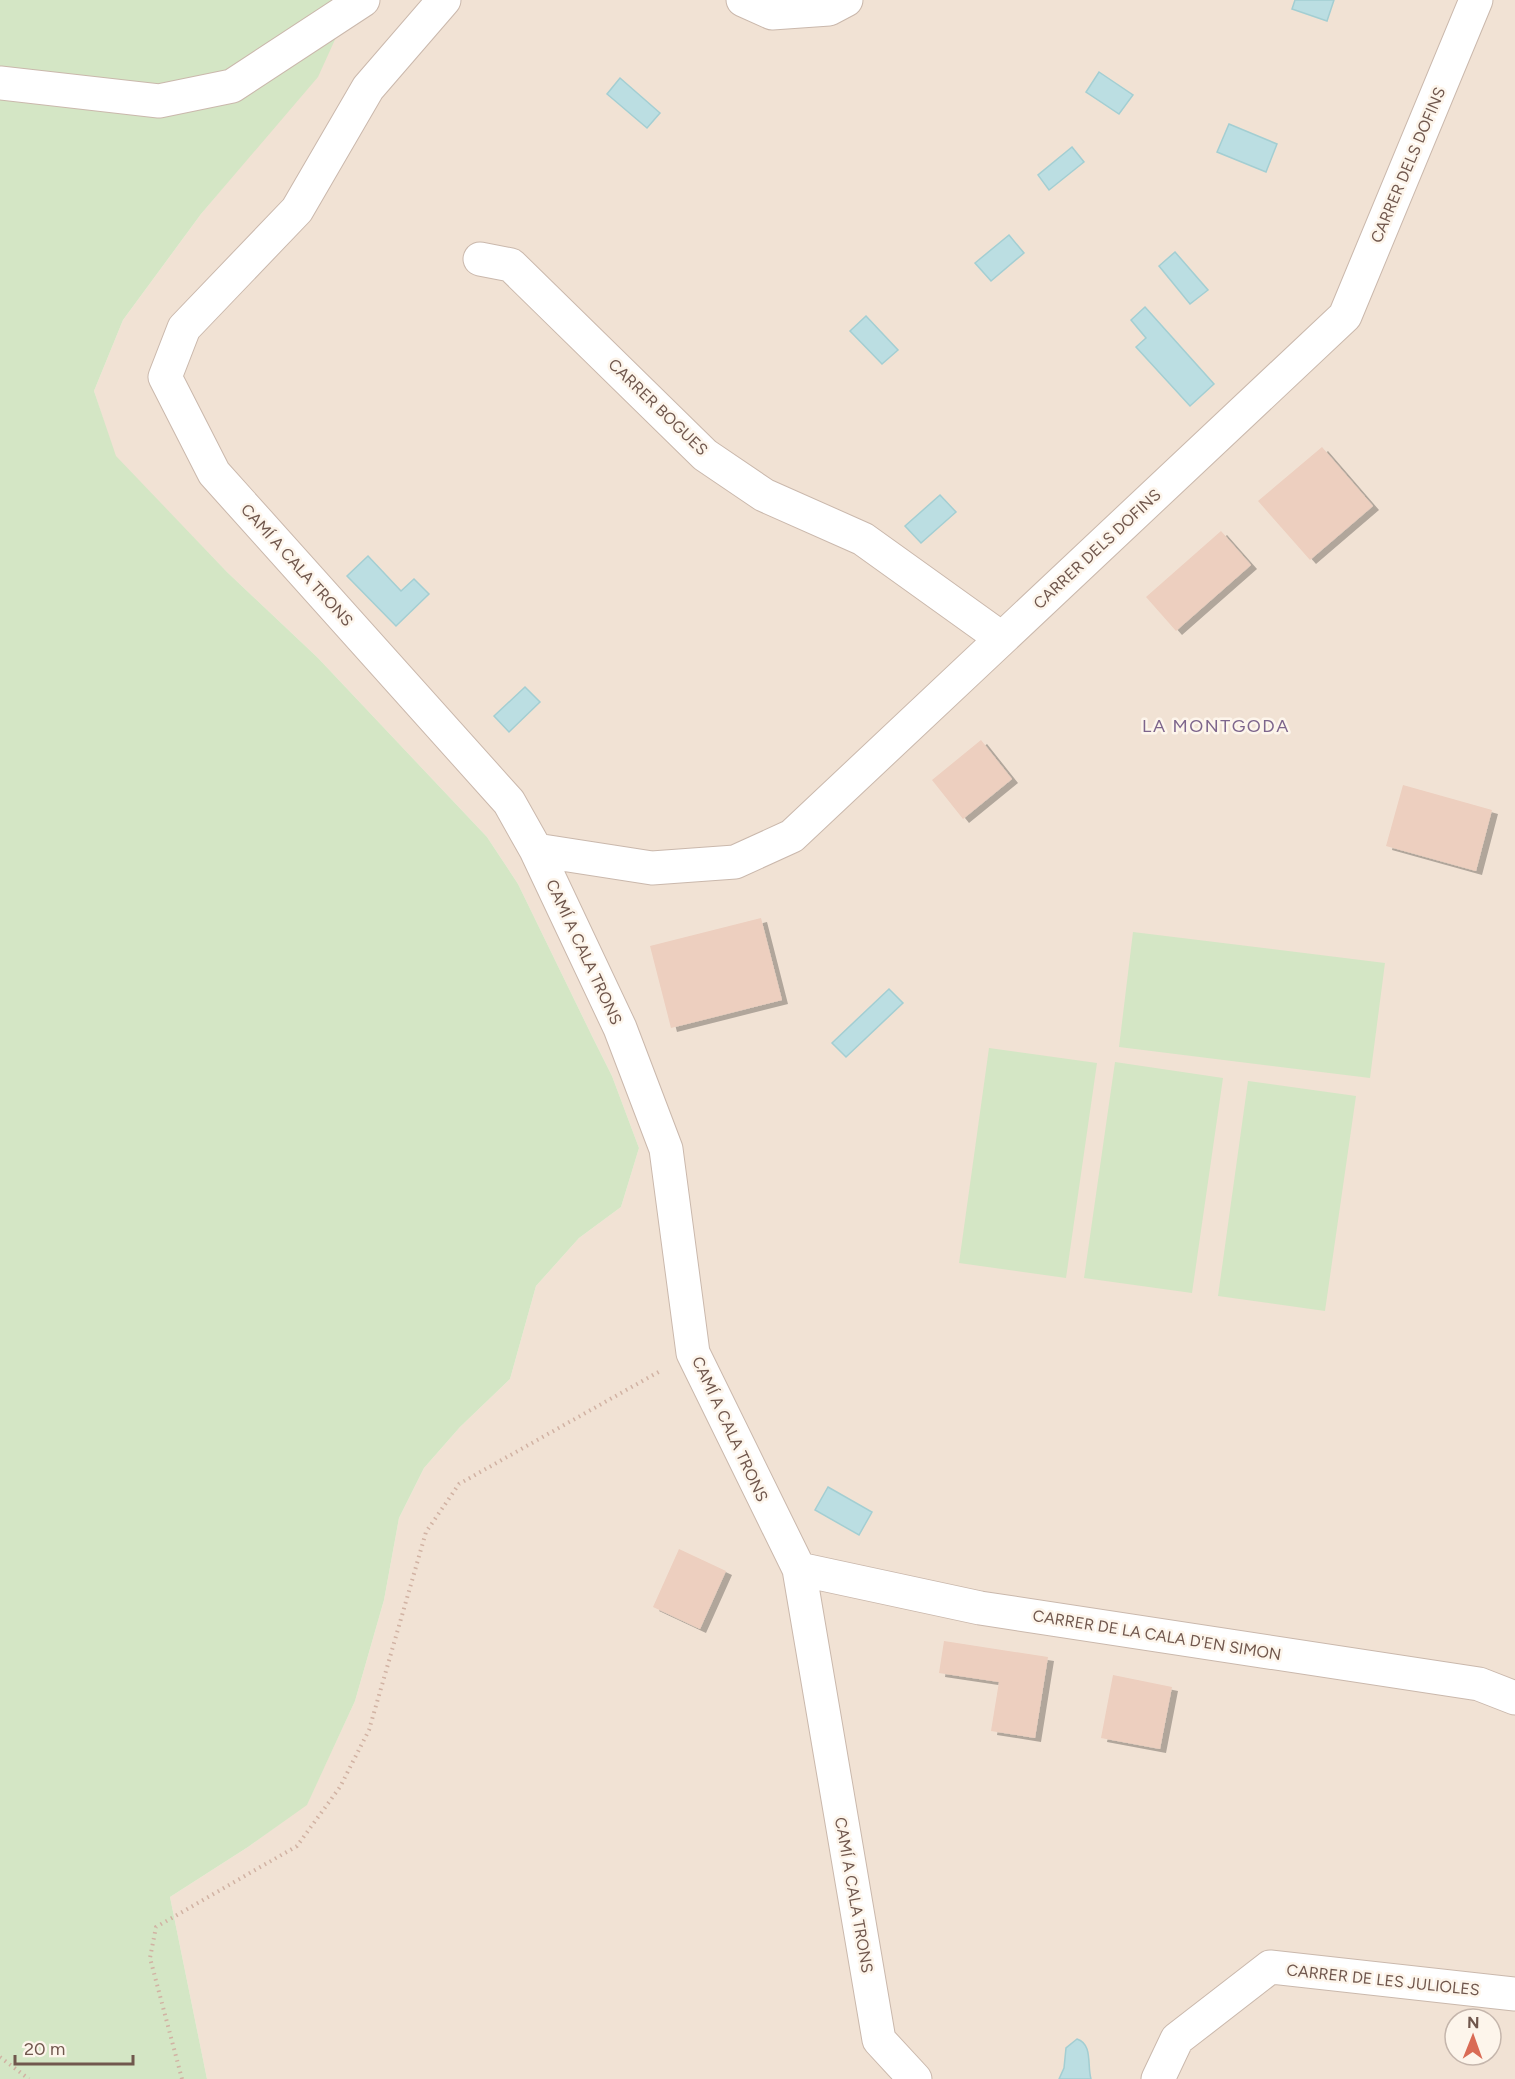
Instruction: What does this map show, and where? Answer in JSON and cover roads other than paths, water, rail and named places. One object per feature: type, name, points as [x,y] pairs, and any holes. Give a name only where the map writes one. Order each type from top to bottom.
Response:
[{"type":"street","points":[[0,84],[159,101],[232,86],[363,0]]},
{"type":"street","name":"CAMÍ A CALA TRONS","points":[[444,0],[368,88],[297,210],[184,328],[165,377],[214,473],[509,802],[536,850],[620,1028],[666,1149],[693,1353],[733,1440],[799,1569],[879,2040],[915,2079]]},
{"type":"street","points":[[743,0],[772,13],[828,9],[846,0]]},
{"type":"street","name":"CARRER DELS DOFINS","points":[[536,850],[652,868],[735,862],[792,836],[1345,316],[1476,0]]},
{"type":"street","name":"CARRER BOGUES","points":[[480,259],[511,265],[705,455],[764,495],[863,539],[1001,638]]},
{"type":"street","name":"CARRER DE LA CALA D'EN SIMON","points":[[799,1569],[980,1608],[1479,1684],[1515,1698]]},
{"type":"street","name":"CARRER DE LES JULIOLES","points":[[1158,2079],[1177,2039],[1270,1967],[1515,1994]]},
{"type":"water","points":[[1295,0],[1334,0],[1327,21],[1292,9]]},
{"type":"water","points":[[1099,72],[1133,95],[1119,114],[1086,92]]},
{"type":"water","points":[[620,78],[660,113],[647,128],[607,94]]},
{"type":"water","points":[[1229,124],[1277,144],[1266,172],[1217,152]]},
{"type":"water","points":[[1072,147],[1084,162],[1049,190],[1038,175]]},
{"type":"water","points":[[1009,235],[1024,253],[991,281],[975,263]]},
{"type":"water","points":[[1175,252],[1208,290],[1190,304],[1159,266]]},
{"type":"water","points":[[1145,307],[1214,384],[1190,406],[1136,347],[1146,338],[1131,320]]},
{"type":"water","points":[[866,316],[898,350],[882,364],[850,331]]},
{"type":"water","points":[[940,495],[956,512],[921,543],[905,526]]},
{"type":"water","points":[[368,556],[401,591],[414,579],[429,594],[396,626],[347,576]]},
{"type":"water","points":[[525,687],[540,702],[509,732],[494,716]]},
{"type":"water","points":[[889,989],[903,1003],[846,1057],[832,1043]]},
{"type":"water","points":[[828,1487],[872,1512],[859,1535],[815,1510]]},
{"type":"water","points":[[1077,2039],[1087,2050],[1091,2079],[1059,2079],[1064,2068],[1066,2048]]},
{"type":"district","name":"LA MONTGODA","points":[[1216,726]]}]
